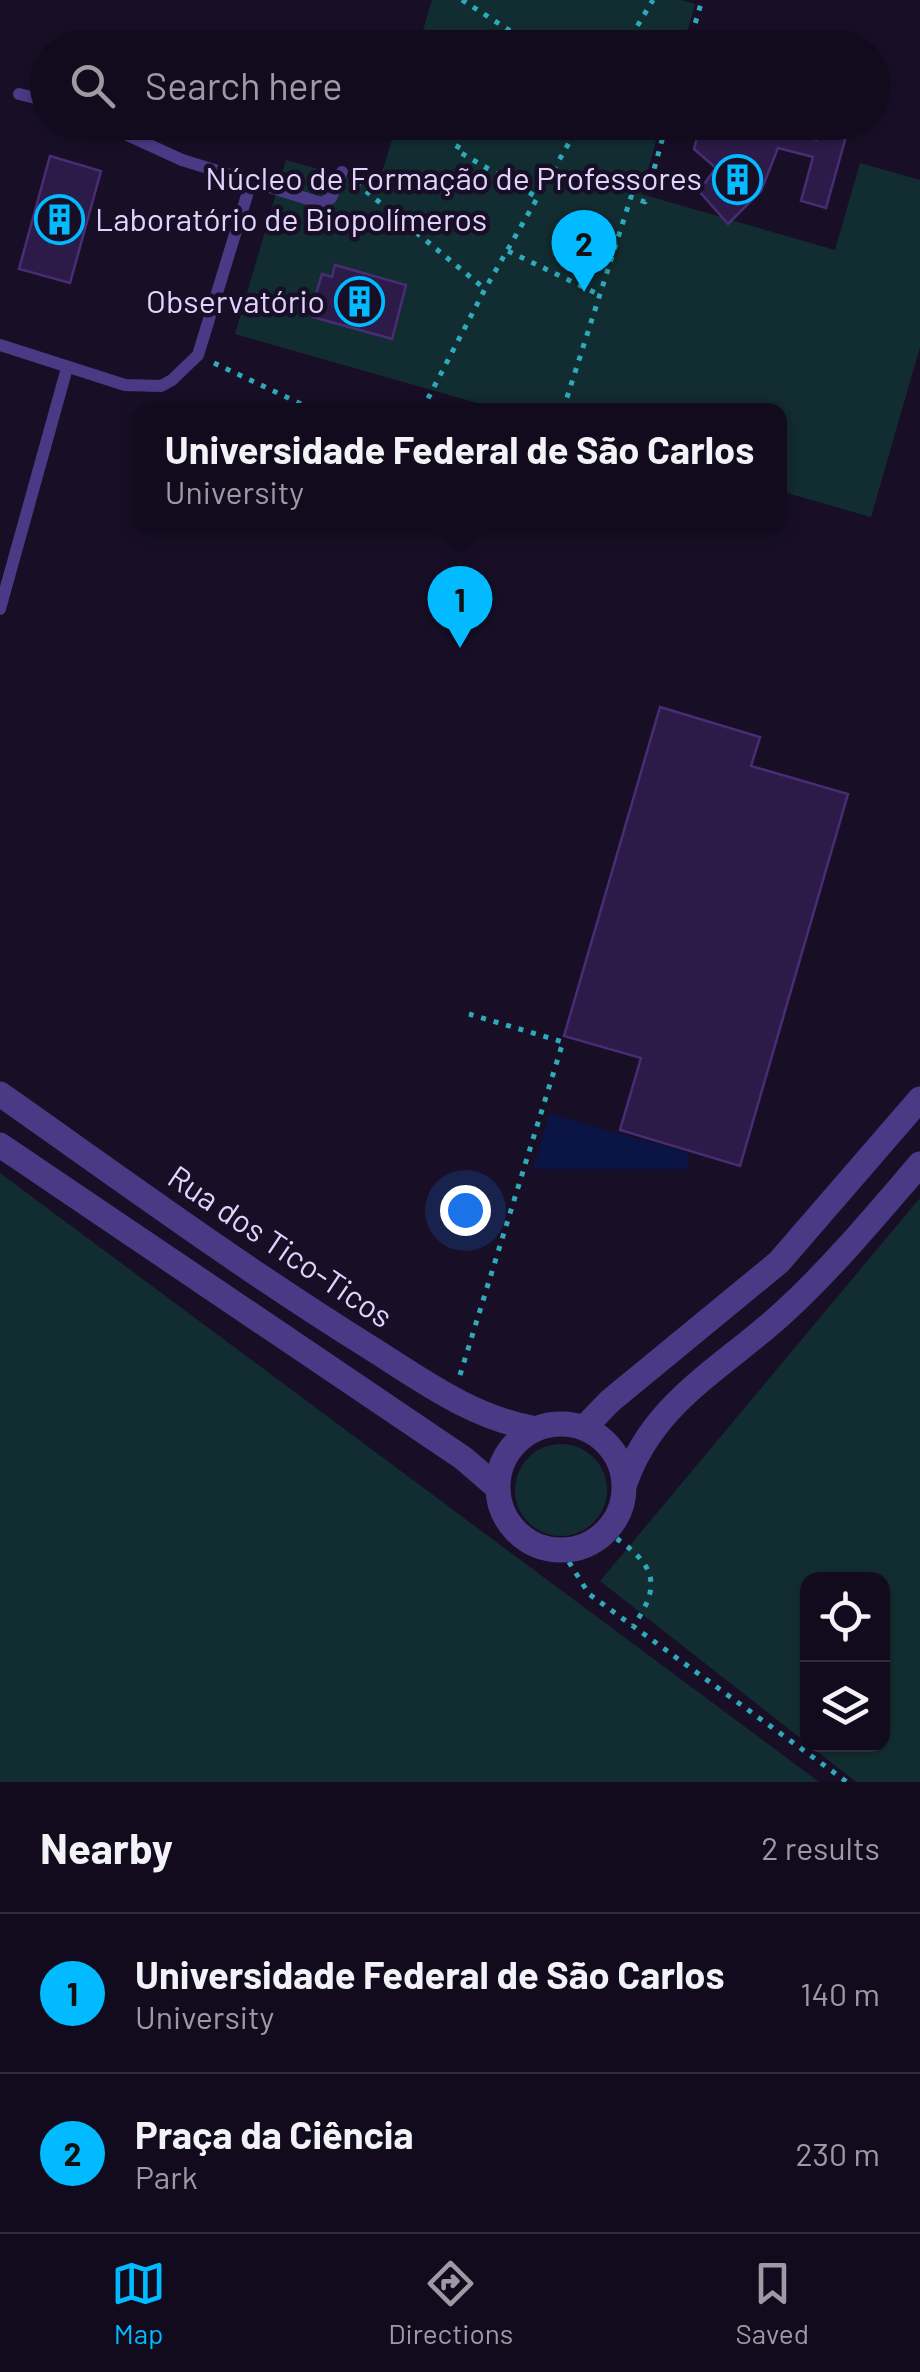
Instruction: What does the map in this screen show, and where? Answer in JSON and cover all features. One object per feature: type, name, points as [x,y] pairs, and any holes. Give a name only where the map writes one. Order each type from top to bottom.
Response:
[{"type":"street","name":"Rua dos Tico-Ticos","points":[[0,1094],[309,1310],[452,1402],[500,1422],[536,1428]]},
{"type":"street","points":[[584,1428],[610,1401],[778,1262],[920,1099]]},
{"type":"street","points":[[0,1145],[463,1458],[498,1488]]},
{"type":"street","points":[[624,1486],[612,1451],[584,1428],[560,1424],[536,1428],[516,1443],[502,1464],[498,1488],[503,1512],[517,1533],[538,1546],[562,1551],[586,1546],[606,1531],[620,1510],[634,1455],[656,1420],[811,1286],[920,1164]]},
{"type":"lane","points":[[19,94],[30,96]]},
{"type":"lane","points":[[139,140],[182,160],[321,203],[331,198],[342,172]]},
{"type":"lane","points":[[0,345],[18,354],[125,385],[161,386],[198,355],[250,182]]},
{"type":"lane","points":[[0,353],[18,354]]},
{"type":"lane","points":[[0,608],[68,368]]},
{"type":"path","points":[[462,0],[507,30]]},
{"type":"path","points":[[635,30],[653,0]]},
{"type":"path","points":[[693,30],[702,0]]},
{"type":"path","points":[[462,140],[456,150],[540,199]]},
{"type":"path","points":[[426,403],[484,289],[571,140]]},
{"type":"path","points":[[565,403],[631,197],[645,202],[662,140]]},
{"type":"path","points":[[342,172],[484,289]]},
{"type":"path","points":[[508,251],[598,294]]},
{"type":"path","points":[[198,355],[299,403]]},
{"type":"path","points":[[452,1402],[563,1042],[468,1014]]},
{"type":"path","points":[[606,1531],[642,1556],[649,1571],[650,1596],[633,1626]]},
{"type":"path","points":[[562,1551],[590,1594],[847,1782]]},
{"type":"green space","points":[[432,0],[681,0],[695,4],[688,30],[423,30]]},
{"type":"green space","points":[[392,140],[656,140],[641,194],[835,250],[860,163],[920,180],[920,347],[871,517],[787,493],[787,403],[477,403],[235,334],[286,160],[378,186]]},
{"type":"green space","points":[[0,1173],[819,1782],[0,1782]]},
{"type":"green space","points":[[920,1198],[920,1782],[856,1782],[818,1752],[890,1752],[890,1572],[800,1572],[800,1738],[600,1581]]},
{"type":"green space","points":[[561,1444],[579,1447],[594,1457],[604,1472],[604,1508],[594,1523],[579,1533],[561,1536],[543,1533],[528,1523],[518,1508],[515,1490],[518,1472],[528,1457],[543,1447]]},
{"type":"shaded area","points":[[549,1114],[689,1153],[687,1169],[533,1169]]},
{"type":"building","name":"Núcleo de Formação de Professores","points":[[696,140],[845,140],[826,208],[801,201],[813,157],[778,148],[761,191],[728,224],[699,191],[716,168],[694,149]]},
{"type":"building","name":"Laboratório de Biopolímeros","points":[[50,156],[101,171],[70,283],[19,269]]},
{"type":"building","name":"Observatório","points":[[335,265],[406,285],[392,339],[313,317],[314,312],[321,314],[324,304],[314,301],[322,274],[332,277]]},
{"type":"building","points":[[660,707],[760,737],[751,766],[848,794],[740,1166],[620,1130],[641,1058],[564,1036]]},
{"type":"place","name":"Núcleo de Formação de Professores","points":[[737,179]]},
{"type":"place","name":"Laboratório de Biopolímeros","points":[[60,220]]},
{"type":"place","name":"Praça da Ciência","points":[[584,292]]},
{"type":"place","name":"Observatório","points":[[360,302]]},
{"type":"place","name":"Universidade Federal de São Carlos","points":[[460,648]]}]
